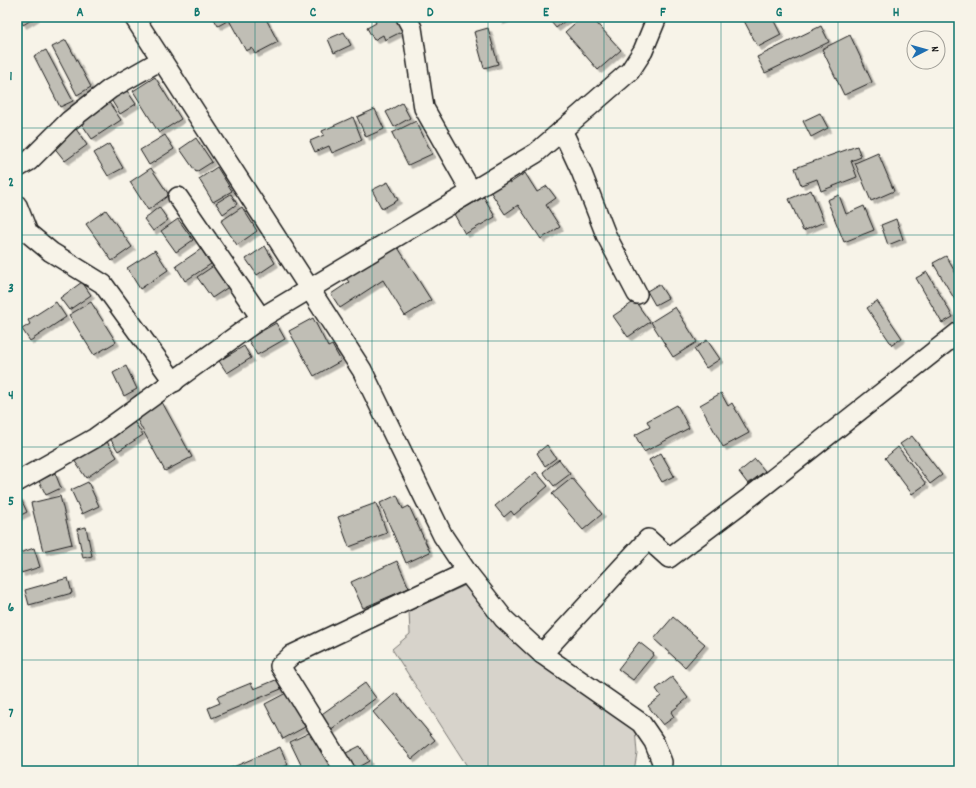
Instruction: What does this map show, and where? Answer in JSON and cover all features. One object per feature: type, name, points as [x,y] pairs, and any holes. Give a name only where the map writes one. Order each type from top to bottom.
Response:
[{"type":"street","points":[[134,17],[362,370],[443,536],[468,572],[504,619],[542,654],[641,723],[654,742],[662,762],[661,771]]},
{"type":"street","points":[[406,17],[412,28],[424,108],[471,191]]},
{"type":"street","points":[[17,482],[95,438],[261,318],[536,153],[630,71],[643,51],[657,17]]},
{"type":"street","points":[[17,168],[29,161],[69,121],[110,88],[161,60]]},
{"type":"street","points":[[562,130],[581,171],[606,234],[637,294]]},
{"type":"street","points":[[178,197],[261,318]]},
{"type":"street","points":[[17,205],[28,233],[51,252],[103,284],[174,382]]},
{"type":"street","points":[[542,654],[648,539],[669,558],[750,497],[959,332]]},
{"type":"street","points":[[345,771],[280,666],[292,655],[468,572]]},
{"type":"shaded area","points":[[466,585],[635,728],[637,753],[634,771],[461,771],[467,766],[392,649],[410,634],[409,611]]},
{"type":"building","points":[[19,17],[36,17],[23,25]]},
{"type":"building","points":[[213,17],[265,17],[278,42],[255,54],[252,48],[246,51],[229,20],[218,26]]},
{"type":"building","points":[[373,17],[395,17],[403,31],[385,40],[383,35],[374,40],[367,28],[376,23]]},
{"type":"building","points":[[499,17],[510,17],[500,21]]},
{"type":"building","points":[[547,17],[570,17],[556,28]]},
{"type":"building","points":[[582,17],[591,17],[621,50],[598,70],[565,32]]},
{"type":"building","points":[[742,17],[772,17],[781,35],[758,47]]},
{"type":"building","points":[[821,26],[829,42],[765,73],[757,57]]},
{"type":"building","points":[[488,28],[498,64],[484,68],[474,32]]},
{"type":"building","points":[[344,32],[351,45],[334,53],[328,39]]},
{"type":"building","points":[[850,35],[872,82],[844,95],[822,49]]},
{"type":"building","points":[[66,40],[91,87],[77,95],[52,47]]},
{"type":"building","points":[[46,50],[73,101],[60,107],[34,56]]},
{"type":"building","points":[[155,77],[181,119],[159,133],[133,91]]},
{"type":"building","points":[[125,88],[136,104],[120,114],[110,98]]},
{"type":"building","points":[[108,101],[121,120],[92,139],[79,120]]},
{"type":"building","points":[[402,103],[410,118],[394,127],[386,112]]},
{"type":"building","points":[[375,109],[384,129],[366,137],[357,117]]},
{"type":"building","points":[[820,113],[828,128],[811,137],[803,121]]},
{"type":"building","points":[[353,117],[362,140],[332,153],[329,146],[315,152],[310,141],[324,135],[322,131]]},
{"type":"building","points":[[416,121],[432,154],[408,165],[392,133]]},
{"type":"building","points":[[76,129],[87,145],[65,161],[53,146]]},
{"type":"building","points":[[165,135],[174,149],[149,165],[140,150]]},
{"type":"building","points":[[196,138],[212,162],[196,172],[180,149]]},
{"type":"building","points":[[109,144],[123,168],[108,176],[94,153]]},
{"type":"building","points":[[857,146],[861,157],[851,161],[857,177],[821,191],[817,179],[801,185],[795,168]]},
{"type":"building","points":[[878,153],[894,191],[871,201],[855,163]]},
{"type":"building","points":[[217,167],[232,191],[213,202],[199,179]]},
{"type":"building","points":[[151,168],[169,195],[148,210],[130,182]]},
{"type":"building","points":[[525,173],[537,192],[547,186],[556,198],[546,205],[560,227],[541,239],[518,205],[505,214],[490,191],[508,179],[510,183]]},
{"type":"building","points":[[388,182],[398,200],[382,209],[372,190]]},
{"type":"building","points":[[811,190],[824,222],[803,231],[789,199]]},
{"type":"building","points":[[231,194],[237,204],[223,214],[216,203]]},
{"type":"building","points":[[839,195],[846,214],[864,206],[874,230],[844,242],[827,200]]},
{"type":"building","points":[[484,197],[495,217],[465,234],[454,214]]},
{"type":"building","points":[[159,207],[168,220],[153,231],[144,219]]},
{"type":"building","points":[[242,207],[257,231],[237,245],[221,221]]},
{"type":"building","points":[[106,210],[132,247],[112,261],[86,224]]},
{"type":"building","points":[[178,219],[193,240],[176,252],[161,231]]},
{"type":"building","points":[[896,219],[903,239],[888,245],[881,225]]},
{"type":"building","points":[[265,246],[275,263],[257,275],[246,259]]},
{"type":"building","points":[[397,246],[431,300],[405,316],[383,280],[340,308],[331,294],[349,282],[346,278]]},
{"type":"building","points":[[201,249],[211,264],[185,281],[176,266]]},
{"type":"building","points":[[155,250],[168,270],[140,289],[127,268]]},
{"type":"building","points":[[946,256],[959,279],[958,305],[933,263]]},
{"type":"building","points":[[215,265],[230,286],[212,298],[197,277]]},
{"type":"building","points":[[927,272],[953,317],[942,323],[916,278]]},
{"type":"building","points":[[82,282],[91,295],[69,310],[60,298]]},
{"type":"building","points":[[659,284],[668,298],[655,305],[647,291]]},
{"type":"building","points":[[635,301],[650,322],[628,337],[613,316]]},
{"type":"building","points":[[877,301],[902,338],[892,345],[867,308]]},
{"type":"building","points":[[56,302],[66,317],[30,341],[22,329],[30,324],[28,320]]},
{"type":"building","points":[[91,302],[116,342],[94,355],[69,315]]},
{"type":"building","points":[[675,307],[697,342],[673,357],[651,322]]},
{"type":"building","points":[[313,318],[328,347],[332,345],[341,361],[314,376],[289,331]]},
{"type":"building","points":[[276,323],[285,339],[257,355],[248,339]]},
{"type":"building","points":[[707,340],[720,359],[706,368],[694,349]]},
{"type":"building","points":[[244,346],[251,358],[227,373],[219,361]]},
{"type":"building","points":[[126,366],[137,389],[124,396],[113,373]]},
{"type":"building","points":[[721,393],[728,406],[732,403],[749,433],[723,447],[700,405]]},
{"type":"building","points":[[162,402],[192,457],[165,471],[135,416]]},
{"type":"building","points":[[677,405],[689,428],[644,452],[635,435],[650,427],[647,421]]},
{"type":"building","points":[[133,420],[143,435],[118,451],[109,437]]},
{"type":"building","points":[[912,436],[942,475],[930,484],[900,444]]},
{"type":"building","points":[[105,439],[117,457],[86,478],[74,460]]},
{"type":"building","points":[[547,445],[556,458],[545,466],[537,453]]},
{"type":"building","points":[[898,447],[926,484],[912,494],[885,458]]},
{"type":"building","points":[[661,453],[674,476],[662,482],[649,460]]},
{"type":"building","points":[[559,459],[570,474],[554,486],[543,472]]},
{"type":"building","points":[[755,459],[765,471],[748,484],[739,472]]},
{"type":"building","points":[[536,472],[548,486],[514,515],[511,511],[504,517],[495,506]]},
{"type":"building","points":[[55,473],[61,488],[46,495],[39,481]]},
{"type":"building","points":[[572,478],[602,514],[583,530],[552,494]]},
{"type":"building","points":[[88,482],[99,506],[82,514],[71,490]]},
{"type":"building","points":[[397,495],[403,509],[409,506],[430,552],[406,563],[380,503]]},
{"type":"building","points":[[60,496],[72,544],[43,551],[31,503]]},
{"type":"building","points":[[20,497],[27,512],[17,517],[17,499]]},
{"type":"building","points":[[376,503],[387,533],[349,547],[338,517]]},
{"type":"building","points":[[86,527],[92,556],[83,558],[77,529]]},
{"type":"building","points":[[34,548],[40,567],[21,573],[17,554]]},
{"type":"building","points":[[397,561],[409,588],[363,608],[351,582]]},
{"type":"building","points":[[68,578],[72,593],[29,605],[25,590]]},
{"type":"building","points":[[673,617],[705,644],[685,667],[654,639]]},
{"type":"building","points":[[639,642],[654,654],[633,680],[618,669]]},
{"type":"building","points":[[672,677],[688,698],[671,712],[674,717],[663,725],[648,706],[661,696],[656,689]]},
{"type":"building","points":[[278,679],[281,689],[212,718],[208,708],[220,703],[217,697],[251,683],[254,689]]},
{"type":"building","points":[[365,683],[376,698],[330,731],[319,716]]},
{"type":"building","points":[[288,692],[305,727],[283,739],[265,704]]},
{"type":"building","points":[[396,693],[435,740],[412,759],[373,712]]},
{"type":"building","points":[[313,731],[332,771],[304,771],[290,742]]},
{"type":"building","points":[[360,746],[369,761],[353,770],[344,754]]},
{"type":"building","points":[[280,747],[288,765],[273,771],[224,771]]}]
